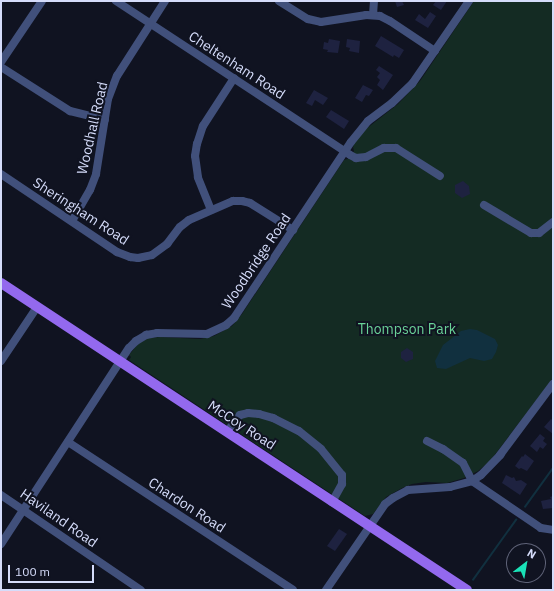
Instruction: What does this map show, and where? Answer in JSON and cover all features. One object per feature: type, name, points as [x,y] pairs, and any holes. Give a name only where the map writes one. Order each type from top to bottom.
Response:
[{"type":"main road","name":"McCoy Road","points":[[1,283],[467,590]]},
{"type":"street","points":[[1,62],[42,1]]},
{"type":"street","name":"Cheltenham Road","points":[[116,1],[344,152],[356,158],[361,158],[372,156],[384,148],[396,148],[440,176]]},
{"type":"street","name":"Woodhall Road","points":[[72,221],[90,190],[96,174],[108,99],[117,76],[165,1]]},
{"type":"street","points":[[279,1],[308,19],[321,22],[373,15],[390,21],[435,51]]},
{"type":"street","points":[[373,15],[374,1]]},
{"type":"street","name":"Woodbridge Road","points":[[1,544],[120,362],[136,341],[146,335],[157,333],[207,334],[226,325],[241,309],[344,152],[368,121],[392,104],[412,84],[469,1]]},
{"type":"street","points":[[1,67],[70,111],[104,120]]},
{"type":"street","points":[[211,210],[198,177],[195,156],[197,144],[203,126],[234,78]]},
{"type":"street","name":"Sheringham Road","points":[[1,174],[117,252],[138,258],[152,255],[160,250],[189,220],[233,201],[250,203],[293,230]]},
{"type":"street","points":[[484,205],[531,233],[539,232],[553,222]]},
{"type":"street","points":[[1,361],[37,307]]},
{"type":"street","points":[[326,590],[385,504],[403,492],[413,489],[450,487],[472,481],[481,475],[500,455],[553,384]]},
{"type":"street","points":[[227,432],[240,415],[248,413],[259,414],[272,418],[299,431],[321,449],[342,475],[342,484],[332,502]]},
{"type":"street","points":[[427,441],[443,449],[463,463],[472,481],[541,528],[553,530]]},
{"type":"street","name":"Chardon Road","points":[[68,442],[293,590]]},
{"type":"street","name":"Haviland Road","points":[[1,495],[141,590]]},
{"type":"green space","name":"Thompson Park","points":[[474,1],[553,1],[553,378],[490,461],[478,471],[464,478],[447,483],[426,482],[412,484],[386,497],[373,514],[365,516],[129,360],[131,357],[129,355],[138,344],[148,338],[160,337],[200,339],[214,336],[232,326],[242,314],[344,160],[350,158],[354,151],[353,147],[355,142],[366,129],[398,104],[420,81]]},
{"type":"water","points":[[470,329],[477,330],[495,339],[498,345],[492,359],[484,361],[470,358],[446,369],[437,368],[435,361],[443,345],[461,331]]},
{"type":"building","points":[[395,1],[402,1],[404,5],[397,7]]},
{"type":"building","points":[[436,1],[447,1],[441,10],[433,5]]},
{"type":"building","points":[[430,12],[436,16],[428,28],[415,20],[419,14],[425,19]]},
{"type":"building","points":[[381,36],[404,50],[399,58],[394,55],[393,57],[375,46]]},
{"type":"building","points":[[329,39],[340,41],[338,53],[327,52],[328,50],[323,49],[324,42],[328,43]]},
{"type":"building","points":[[347,39],[360,41],[359,53],[349,51],[350,48],[346,47]]},
{"type":"building","points":[[379,66],[393,75],[383,90],[377,85],[380,80],[377,77],[380,73],[376,70]]},
{"type":"building","points":[[363,85],[373,90],[369,96],[366,95],[362,102],[355,98]]},
{"type":"building","points":[[314,90],[328,98],[323,105],[315,100],[312,106],[306,103]]},
{"type":"building","points":[[331,110],[349,121],[344,129],[326,117]]},
{"type":"building","points":[[463,181],[469,186],[470,194],[462,198],[455,193],[455,185]]},
{"type":"building","points":[[407,348],[413,352],[413,359],[406,362],[401,358],[401,352]]},
{"type":"building","points":[[551,419],[553,421],[553,434],[544,427]]},
{"type":"building","points":[[540,434],[545,438],[543,441],[547,444],[543,449],[540,447],[537,452],[530,446]]},
{"type":"building","points":[[525,454],[534,461],[527,471],[521,468],[519,469],[515,466]]},
{"type":"building","points":[[506,475],[512,478],[514,477],[516,481],[521,480],[527,484],[520,495],[502,483]]},
{"type":"building","points":[[553,496],[553,508],[543,509],[541,501],[551,499],[550,497]]},
{"type":"building","points":[[339,529],[347,534],[335,551],[327,546]]},
{"type":"waterway","points":[[525,507],[553,468]]},
{"type":"waterway","points":[[473,580],[516,520]]}]
